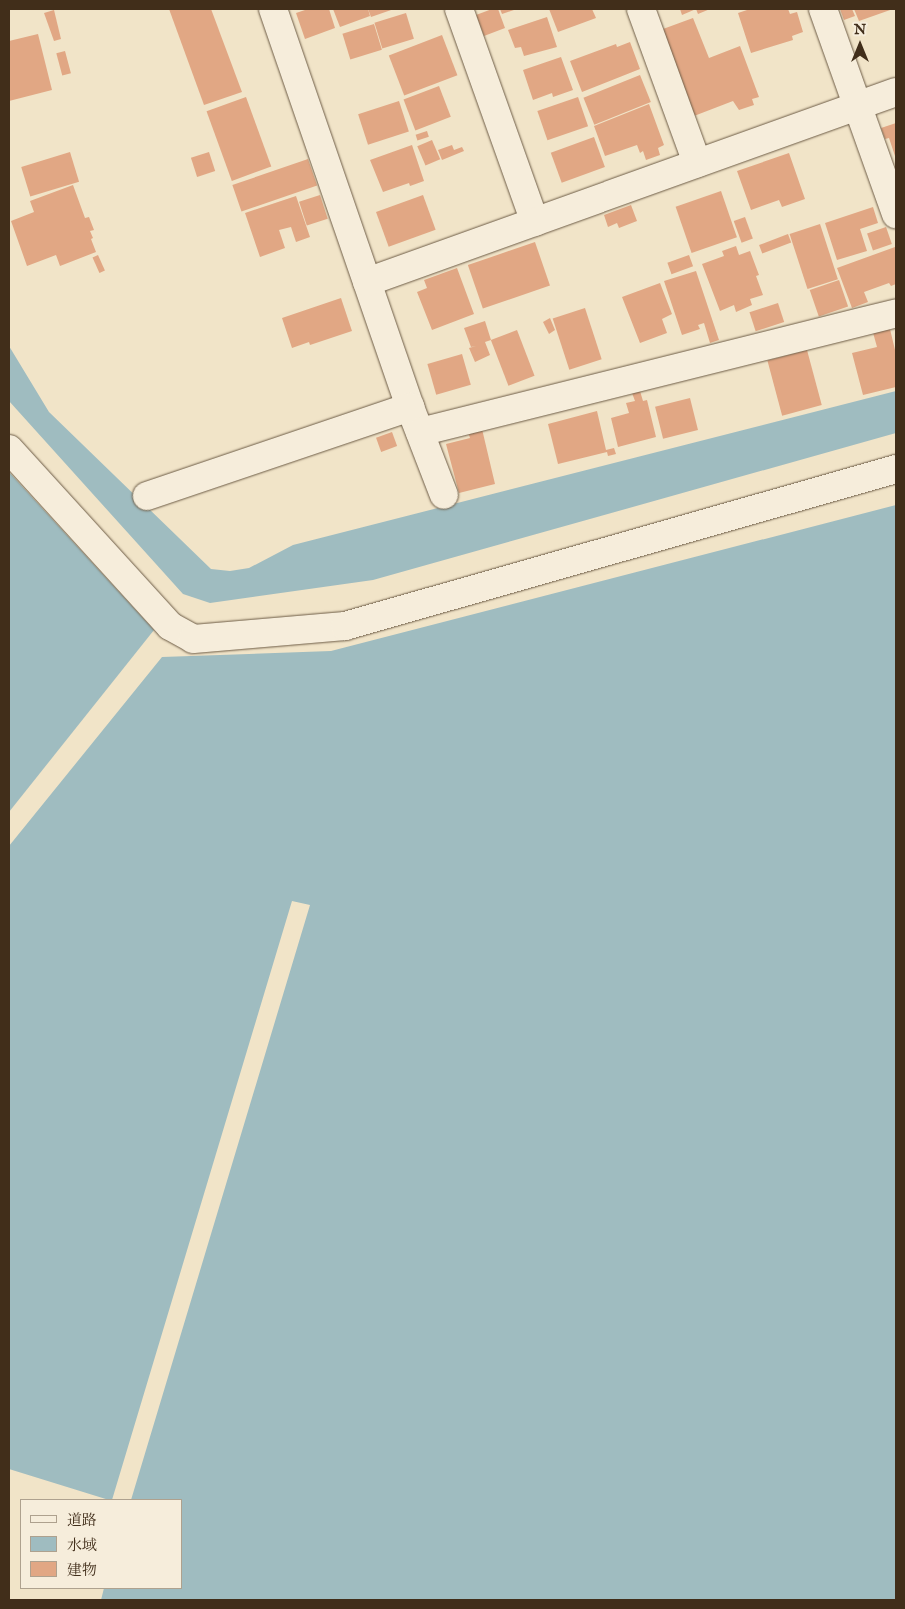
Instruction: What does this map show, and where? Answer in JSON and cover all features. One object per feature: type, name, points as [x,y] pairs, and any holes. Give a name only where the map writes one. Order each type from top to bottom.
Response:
[{"type":"street","points":[[273,9],[415,420],[444,495]]},
{"type":"street","points":[[459,9],[535,222]]},
{"type":"street","points":[[641,9],[697,163]]},
{"type":"street","points":[[823,9],[896,214]]},
{"type":"street","points":[[367,282],[896,92]]},
{"type":"street","points":[[147,496],[415,420],[896,312]]},
{"type":"street","points":[[9,449],[170,626],[193,639],[345,626],[896,469]]},
{"type":"water","points":[[9,346],[49,412],[211,569],[230,571],[249,568],[293,545],[896,391],[896,433],[373,580],[210,603],[183,594],[9,401]]},
{"type":"water","points":[[9,472],[154,630],[9,812]]},
{"type":"water","points":[[896,505],[896,1600],[101,1600],[104,1589],[182,1589],[182,1499],[131,1499],[310,905],[292,901],[112,1499],[106,1499],[9,1469],[9,846],[162,657],[331,651]]},
{"type":"building","points":[[169,9],[211,9],[242,92],[204,105]]},
{"type":"building","points":[[308,9],[329,9],[335,28],[305,39],[296,13]]},
{"type":"building","points":[[333,9],[368,9],[370,16],[340,27]]},
{"type":"building","points":[[368,9],[394,9],[371,17]]},
{"type":"building","points":[[492,9],[498,9],[505,28],[484,36],[476,15]]},
{"type":"building","points":[[500,9],[517,9],[502,14]]},
{"type":"building","points":[[549,9],[592,9],[596,18],[558,32]]},
{"type":"building","points":[[680,9],[696,9],[682,15]]},
{"type":"building","points":[[696,9],[710,9],[698,14]]},
{"type":"building","points":[[750,9],[788,9],[790,14],[797,12],[803,32],[792,36],[793,40],[751,53],[738,13]]},
{"type":"building","points":[[840,9],[852,9],[855,16],[844,20]]},
{"type":"building","points":[[854,9],[893,9],[859,21]]},
{"type":"building","points":[[54,10],[61,39],[54,41],[44,13]]},
{"type":"building","points":[[406,13],[414,39],[382,48],[374,23]]},
{"type":"building","points":[[547,17],[557,47],[524,56],[521,47],[515,48],[508,30]]},
{"type":"building","points":[[693,18],[709,58],[740,46],[759,97],[752,99],[754,105],[739,110],[733,101],[694,116],[663,29]]},
{"type":"building","points":[[374,24],[382,50],[350,59],[342,34]]},
{"type":"building","points":[[38,34],[52,90],[9,101],[9,41]]},
{"type":"building","points":[[442,35],[457,75],[404,96],[389,55]]},
{"type":"building","points":[[630,42],[640,69],[582,92],[570,61],[616,44],[617,47]]},
{"type":"building","points":[[65,51],[71,73],[62,76],[56,53]]},
{"type":"building","points":[[561,57],[573,90],[553,97],[552,93],[533,100],[523,70]]},
{"type":"building","points":[[640,75],[651,102],[594,125],[583,98]]},
{"type":"building","points":[[439,86],[451,117],[415,130],[404,100]]},
{"type":"building","points":[[246,97],[271,167],[232,181],[207,111]]},
{"type":"building","points":[[578,97],[588,126],[547,140],[537,111]]},
{"type":"building","points":[[399,101],[409,131],[368,145],[358,114]]},
{"type":"building","points":[[649,104],[664,145],[658,148],[660,155],[646,160],[643,151],[640,153],[637,145],[605,156],[594,126]]},
{"type":"building","points":[[896,123],[896,159],[889,138],[885,139],[881,128]]},
{"type":"building","points":[[427,131],[429,137],[417,140],[416,135]]},
{"type":"building","points":[[594,137],[605,167],[562,183],[551,153]]},
{"type":"building","points":[[432,140],[440,159],[425,166],[417,146]]},
{"type":"building","points":[[412,145],[424,181],[410,186],[409,183],[383,192],[370,160]]},
{"type":"building","points":[[452,145],[454,150],[462,147],[464,151],[442,160],[438,150]]},
{"type":"building","points":[[70,152],[79,182],[30,197],[21,167]]},
{"type":"building","points":[[209,152],[215,171],[197,177],[191,158]]},
{"type":"building","points":[[789,153],[805,199],[782,207],[779,200],[751,210],[737,171]]},
{"type":"building","points":[[308,159],[317,185],[241,212],[232,185]]},
{"type":"building","points":[[73,185],[85,218],[89,217],[94,230],[90,231],[96,252],[60,266],[56,255],[27,266],[11,221],[34,212],[30,201]]},
{"type":"building","points":[[721,191],[737,237],[692,253],[676,207]]},
{"type":"building","points":[[320,195],[328,219],[307,226],[299,202]]},
{"type":"building","points":[[423,195],[436,230],[389,247],[376,212]]},
{"type":"building","points":[[296,196],[310,237],[296,242],[291,227],[279,230],[285,248],[260,257],[245,213]]},
{"type":"building","points":[[631,205],[637,221],[619,228],[617,223],[608,227],[604,215]]},
{"type":"building","points":[[873,207],[878,223],[860,229],[867,251],[837,260],[825,223]]},
{"type":"building","points":[[745,217],[753,239],[742,243],[734,221]]},
{"type":"building","points":[[820,224],[838,279],[807,289],[790,234]]},
{"type":"building","points":[[886,227],[892,244],[873,251],[867,234]]},
{"type":"building","points":[[788,234],[791,242],[762,254],[759,245]]},
{"type":"building","points":[[535,242],[550,285],[483,309],[468,265]]},
{"type":"building","points":[[736,246],[739,255],[750,251],[759,275],[756,276],[763,295],[750,299],[752,305],[736,312],[734,305],[720,311],[702,264],[724,256],[722,251]]},
{"type":"building","points":[[895,247],[896,284],[891,286],[889,283],[864,292],[868,302],[852,308],[837,268]]},
{"type":"building","points":[[98,255],[105,271],[99,273],[93,257]]},
{"type":"building","points":[[689,255],[693,266],[671,274],[667,263]]},
{"type":"building","points":[[457,268],[474,314],[432,330],[417,292],[427,288],[424,280]]},
{"type":"building","points":[[696,271],[719,340],[710,343],[704,323],[698,325],[700,329],[682,335],[664,281]]},
{"type":"building","points":[[839,280],[848,306],[819,317],[810,290]]},
{"type":"building","points":[[660,283],[672,314],[662,319],[667,333],[640,343],[622,297]]},
{"type":"building","points":[[341,298],[352,331],[310,345],[309,342],[292,348],[282,318]]},
{"type":"building","points":[[778,303],[784,322],[756,331],[749,312]]},
{"type":"building","points":[[585,308],[602,359],[569,370],[553,319]]},
{"type":"building","points":[[550,318],[555,330],[549,334],[543,322]]},
{"type":"building","points":[[485,321],[491,340],[485,342],[490,355],[475,362],[469,348],[476,346],[471,347],[464,328]]},
{"type":"building","points":[[889,325],[896,354],[896,387],[863,395],[852,353],[877,347],[872,329]]},
{"type":"building","points":[[517,330],[535,376],[508,386],[491,340]]},
{"type":"building","points":[[807,350],[822,405],[782,416],[767,361]]},
{"type":"building","points":[[462,354],[471,385],[436,395],[427,364]]},
{"type":"building","points":[[640,391],[643,401],[647,400],[656,437],[618,447],[611,418],[629,413],[626,403],[635,401],[632,393]]},
{"type":"building","points":[[690,398],[698,430],[663,439],[655,407]]},
{"type":"building","points":[[597,411],[606,450],[614,448],[616,454],[608,456],[607,452],[558,464],[548,424]]},
{"type":"building","points":[[482,429],[495,484],[459,493],[446,444],[470,438],[468,432]]},
{"type":"building","points":[[392,432],[397,446],[381,452],[376,438]]}]
